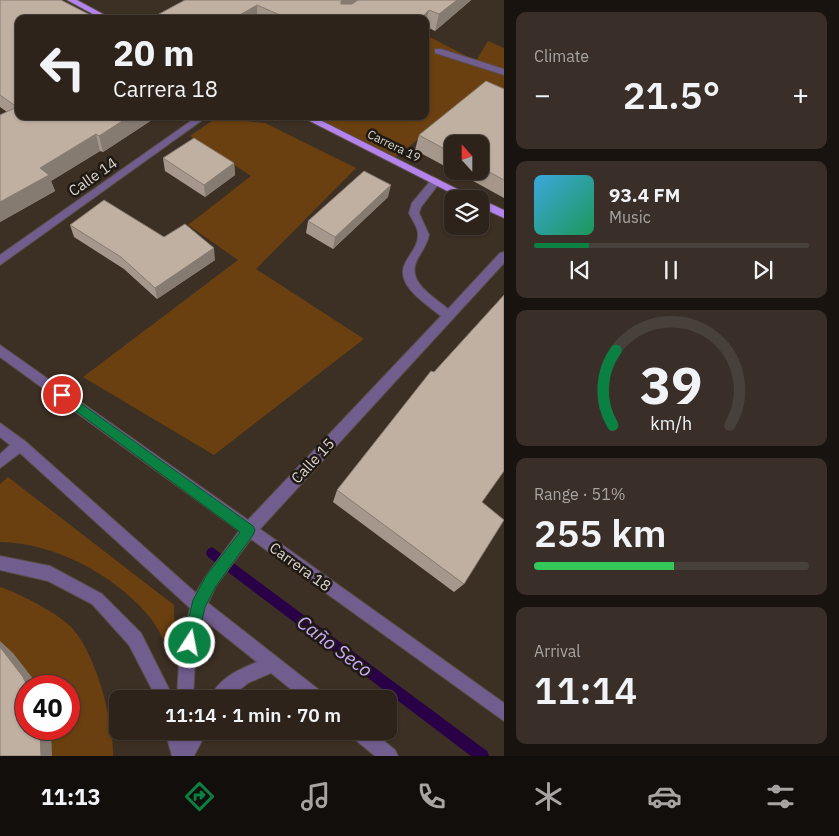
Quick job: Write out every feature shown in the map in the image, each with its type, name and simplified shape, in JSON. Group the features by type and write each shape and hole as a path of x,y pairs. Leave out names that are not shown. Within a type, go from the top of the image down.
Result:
{"main road":[{"path":"71,0 100,15"},
{"name":"Carrera 19","path":"312,120 454,190"},
{"path":"489,206 504,214"}],"street":[{"path":"438,51 504,72"},
{"name":"Calle 14","path":"0,261 198,120"},
{"path":"436,181 414,213 423,230 423,239 411,258 408,271 412,284 448,316"},
{"name":"Calle 15","path":"185,690 187,660 198,605 211,581 249,530 504,256"},
{"name":"Carrera 18","path":"0,350 504,713"},
{"path":"0,429 20,444 198,605 306,690"},
{"path":"0,462 20,444"},
{"path":"0,563 50,574 97,599 135,638 161,690"},
{"path":"225,690 244,675 273,664"},
{"path":"177,740 182,756"},
{"path":"182,756 183,740"},
{"path":"182,756 193,740"},
{"path":"369,740 389,756"}],"shaded area":[{"path":"429,37 476,61 488,41 504,48 504,99 481,88 395,158 316,120 429,120"},
{"path":"213,120 265,123 356,168 256,269 364,339 214,455 83,377 238,260 188,225 251,176 190,136"},
{"path":"8,477 174,605 176,665 160,633 148,615 118,586 100,574 61,555 41,548 0,542 0,484"},
{"path":"0,587 18,594 49,611 73,629 89,655 102,690 109,719 109,740 113,740 113,742 113,756 0,756"}],"building":[{"path":"0,0 61,0 90,15 15,15 15,106 0,95"},
{"path":"185,0 343,0 341,4 352,4 358,0 457,0 439,14 429,10 424,15 280,15 257,5 240,15 157,15"},
{"path":"486,81 504,89 504,180 489,172 489,135 444,135 444,149 419,135"},
{"path":"15,108 15,120 124,120 99,136 96,134 40,168 49,175 0,202 0,115"},
{"path":"194,138 234,163 204,185 163,158"},
{"path":"364,171 391,185 335,237 308,221"},
{"path":"104,200 164,237 185,224 214,248 155,288 121,257 70,225"},
{"path":"504,295 504,471 482,502 504,520 464,584 337,490 431,371 434,372"},
{"path":"0,647 21,675 15,675 15,740 40,740 41,756 0,756"}],"waterway":[{"name":"Caño Seco","path":"212,553 482,756"}],"route":[{"path":"62,395 249,530 211,581 198,605 190,643"}]}
